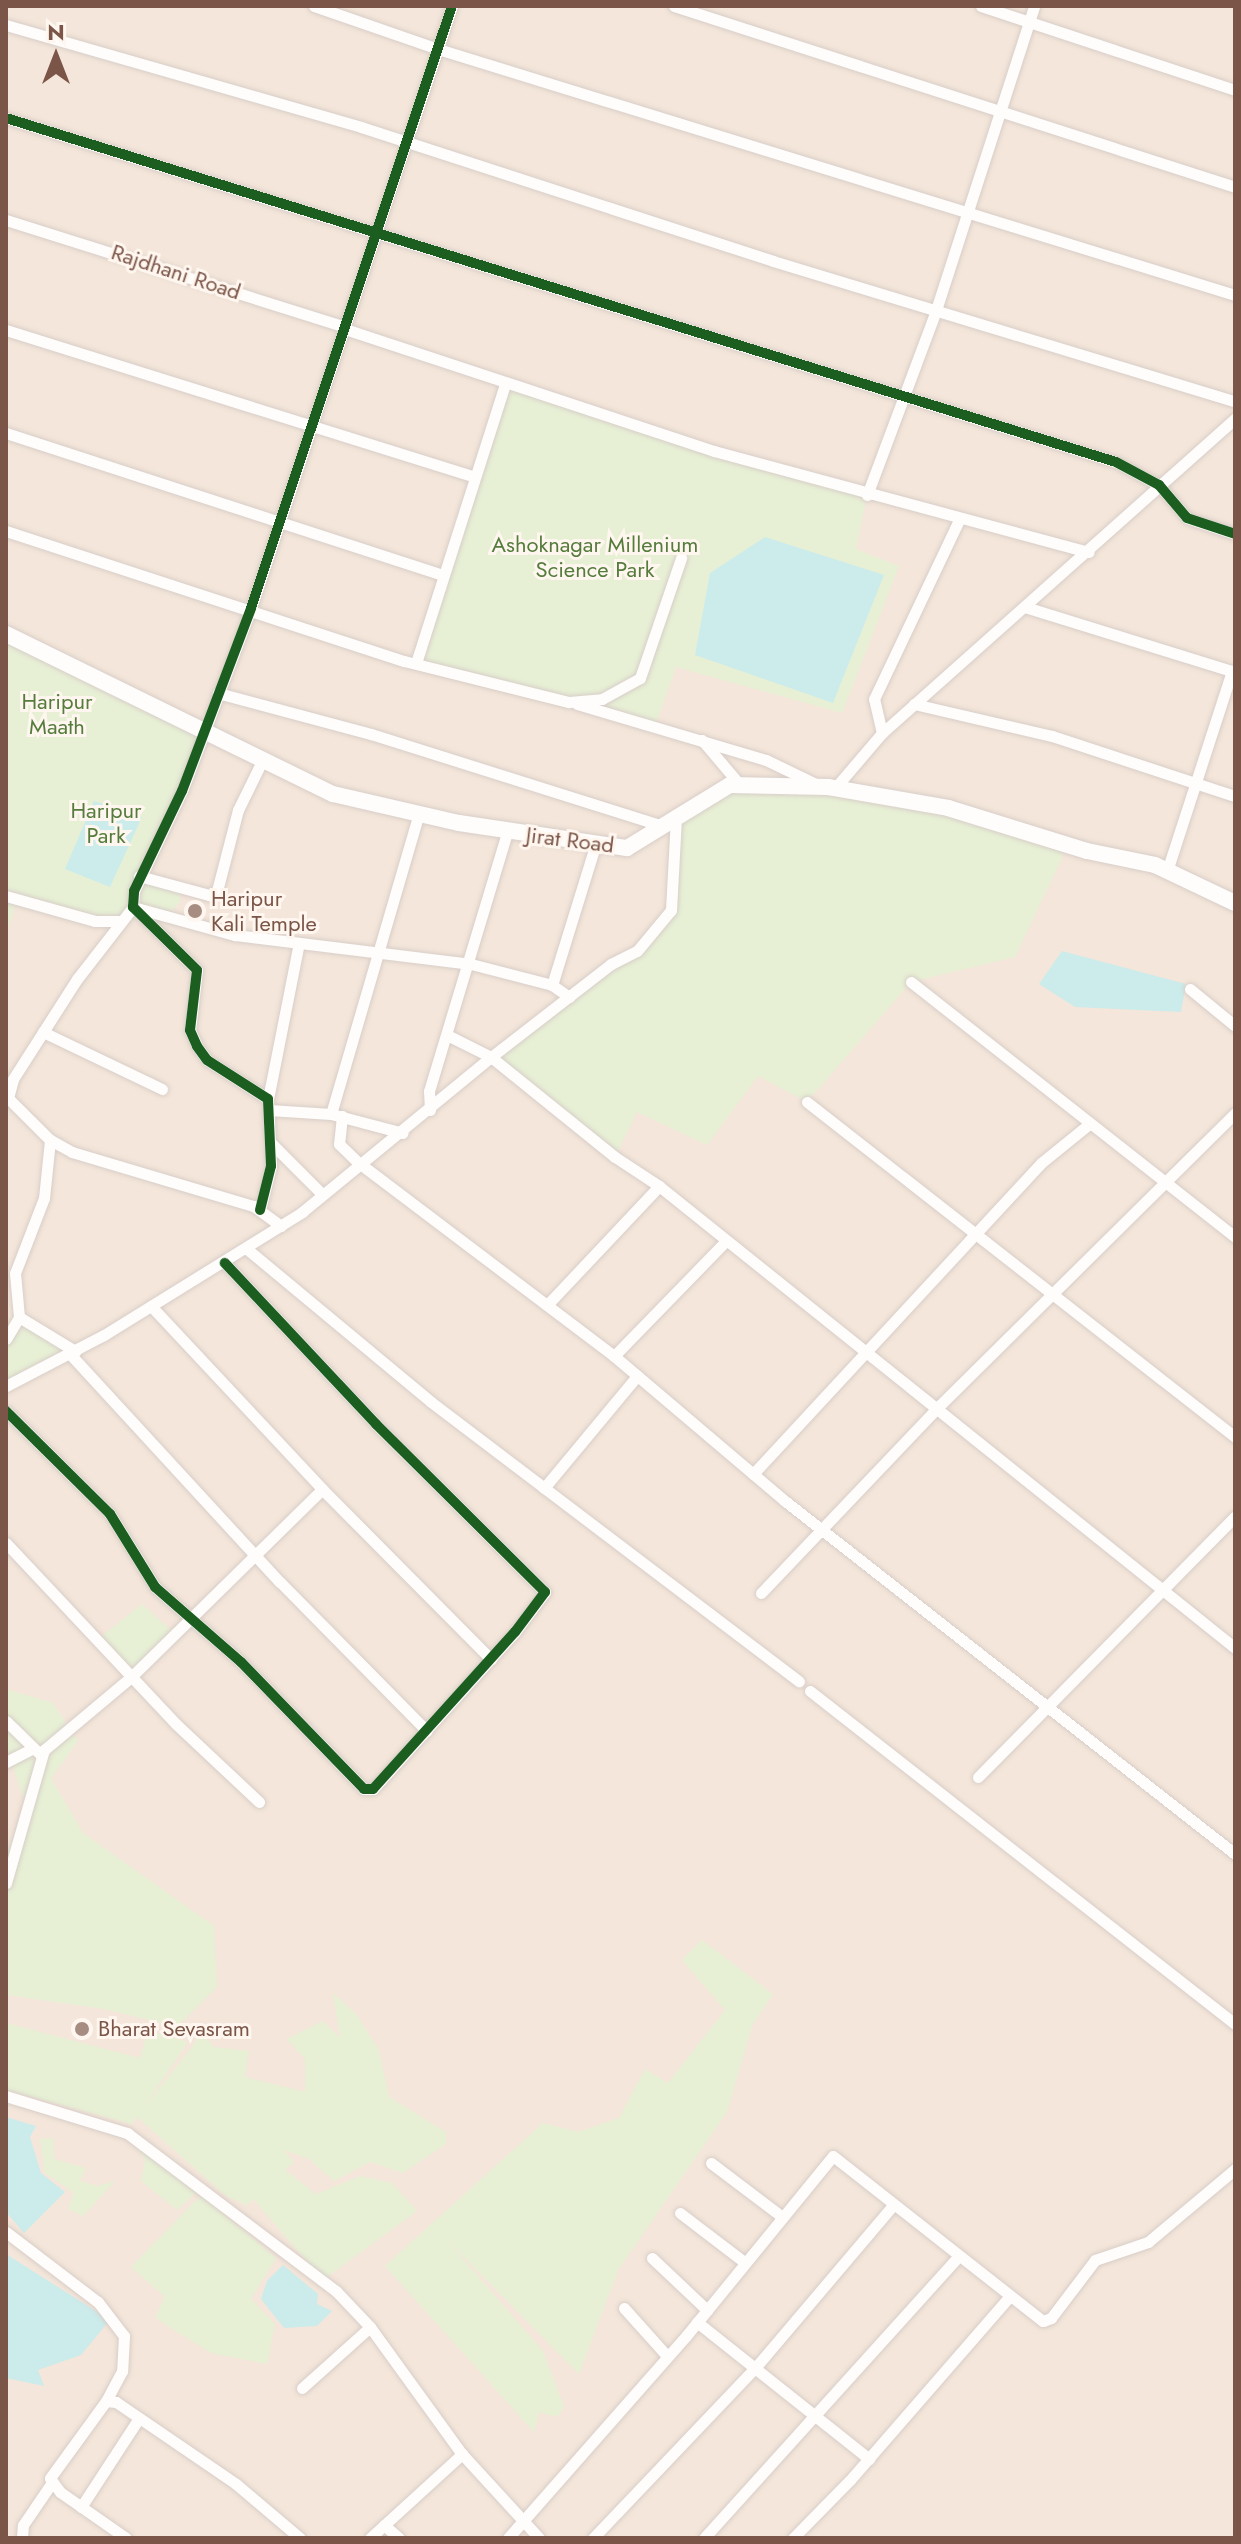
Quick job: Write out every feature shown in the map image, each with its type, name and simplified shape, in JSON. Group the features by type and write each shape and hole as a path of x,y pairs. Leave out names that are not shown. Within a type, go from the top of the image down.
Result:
{"main road":[{"name":"Jirat Road","path":"6,634 203,734 333,794 419,814 507,832 627,848 730,785 829,788 948,808 1167,871 1235,903"}],"street":[{"path":"314,6 438,49 1235,295"},
{"path":"281,1226 260,1210 72,1152 50,1140 7,1098 13,1079 43,1032 133,907 139,876 182,791 251,608 452,6"},
{"path":"674,6 1235,187"},
{"path":"981,6 1235,90"},
{"path":"867,495 900,399 936,310 1034,6"},
{"path":"6,25 408,142 936,310 1235,401"},
{"path":"6,118 900,399 1116,462 1159,485 1187,518 1235,534"},
{"name":"Rajdhani Road","path":"6,220 345,328 505,384 867,495 1089,552"},
{"path":"6,330 475,477"},
{"path":"416,663 505,384"},
{"path":"6,531 416,663 702,740 782,766 829,788 882,733 1089,552 1235,418"},
{"path":"6,433 444,575"},
{"path":"882,733 874,699 959,520"},
{"path":"569,702 602,699 640,678 681,558"},
{"path":"1025,607 1234,672 1194,783 1167,871"},
{"path":"6,1386 72,1353 225,1263 281,1226 359,1163 403,1133 491,1057 569,997 637,951 671,910 669,822 371,734 218,693"},
{"path":"914,704 1052,736 1235,796"},
{"path":"702,740 740,785"},
{"path":"139,876 209,895 217,891 238,810 262,761"},
{"path":"419,814 336,1115 339,1144 359,1163 614,1356 753,1474 1235,1854"},
{"path":"430,1110 429,1091 471,964 507,832"},
{"path":"552,985 596,843"},
{"path":"6,896 95,921 121,921"},
{"path":"133,907 235,935 471,964 552,985 569,997"},
{"path":"133,907 197,970 190,1030 207,1060 268,1104 336,1115 403,1133"},
{"path":"260,1210 271,1166 268,1104 299,943"},
{"path":"911,982 1235,1237"},
{"path":"1190,989 1235,1026"},
{"path":"43,1032 162,1089"},
{"path":"447,1035 491,1057 615,1157 659,1186 724,1243 1235,1648"},
{"path":"807,1102 1235,1437"},
{"path":"761,1593 820,1526 1167,1185 1235,1113"},
{"path":"753,1474 1041,1163 1089,1124"},
{"path":"6,1339 14,1320 15,1273 44,1198 50,1140"},
{"path":"270,1142 322,1194"},
{"path":"547,1305 659,1186"},
{"path":"614,1356 724,1243"},
{"path":"247,1249 431,1402 799,1681"},
{"path":"6,1411 110,1514 155,1587 192,1617 364,1789 380,1783 543,1600 541,1583 376,1424 225,1263"},
{"path":"151,1306 322,1489 491,1659"},
{"path":"14,1320 72,1353 255,1555 427,1731"},
{"path":"544,1488 637,1376"},
{"path":"6,1883 42,1756 131,1677 322,1489"},
{"path":"978,1777 1235,1516"},
{"path":"6,1543 131,1677 259,1802"},
{"path":"810,1691 1235,2024"},
{"path":"6,1721 42,1756"},
{"path":"6,1762 32,1749"},
{"path":"6,2096 127,2133 257,2226 336,2291 370,2327 462,2454 524,2517 539,2538"},
{"path":"508,2538 697,2322 833,2156 1033,2317 1051,2318 1095,2260 1148,2242 1235,2169"},
{"path":"711,2163 781,2216"},
{"path":"593,2538 755,2368 893,2205"},
{"path":"680,2213 744,2262"},
{"path":"6,2232 98,2302 124,2336 122,2371 106,2401 53,2472 51,2484 23,2525 22,2538"},
{"path":"704,2538 812,2414 958,2257"},
{"path":"652,2258 707,2310"},
{"path":"793,2538 869,2459 1009,2297"},
{"path":"624,2308 667,2356"},
{"path":"697,2322 869,2459"},
{"path":"302,2388 370,2327"},
{"path":"106,2401 139,2418 236,2484 300,2538"},
{"path":"81,2507 139,2418"},
{"path":"370,2538 462,2454"},
{"path":"51,2484 126,2538"},
{"path":"384,2525 399,2538"}],"shaded area":[{"path":"6,6 1235,6 1235,2538 6,2538"}],"green space":[{"name":"Ashoknagar Millenium Science Park","path":"505,384 867,495 856,549 899,566 842,713 676,667 655,726 416,663"},
{"path":"6,634 203,734 139,876 180,888 180,902 166,916 134,907 121,921 17,899 6,936"},
{"path":"730,785 867,794 1068,845 1015,957 911,982 807,1102 758,1076 707,1145 637,1112 615,1157 491,1057 637,951 671,910 676,818"},
{"path":"26,1320 71,1351 6,1386 6,1349"},
{"path":"142,1604 175,1634 131,1677 98,1639"},
{"path":"6,1689 53,1703 78,1741 51,1778 83,1833 214,1926 217,1987 177,2027 104,2009 6,1995 6,1857 25,1803 6,1745"},
{"path":"702,1940 773,1994 752,2026 727,2112 618,2270 579,2374 444,2237 543,2351 564,2407 557,2417 539,2412 534,2432 385,2266 543,2123 578,2132 619,2118 645,2069 668,2083 725,2010 682,1960"},
{"path":"333,1993 356,2014 379,2050 389,2097 446,2132 446,2144 403,2173 370,2162 334,2181 309,2159 284,2150 294,2162 285,2170 316,2194 360,2176 392,2183 417,2211 323,2280 254,2200 259,2195 247,2205 226,2196 137,2117 132,2124 6,2090 6,2023 140,2058 148,2031 188,2042 142,2110 195,2043 199,2030 214,2047 249,2051 245,2077 305,2092 305,2059 287,2039 323,2021 340,2038"},
{"path":"53,2138 54,2159 86,2168 80,2181 98,2186 115,2181 83,2216 68,2209 74,2193 45,2173 40,2139"},
{"path":"138,2147 198,2191 177,2210 141,2181 145,2161"},
{"path":"201,2195 276,2258 251,2299 275,2324 267,2364 211,2353 155,2317 165,2297 131,2267"}],"water":[{"path":"765,537 884,575 833,703 695,655 710,573"},
{"path":"94,801 142,817 110,887 65,869"},
{"path":"1062,951 1186,984 1181,1012 1075,1007 1039,984"},
{"path":"6,2117 36,2126 30,2137 41,2173 65,2192 24,2233 6,2212"},
{"path":"6,2254 110,2320 81,2355 38,2370 44,2386 6,2378"},
{"path":"283,2265 318,2294 317,2304 332,2311 317,2326 284,2328 261,2299 267,2281"}],"cycle path":[{"path":"260,1210 271,1166 268,1099 207,1060 197,1046 190,1030 197,970 133,907 134,891 182,791 251,608 452,6"},
{"path":"6,118 1116,462 1159,485 1187,518 1235,534"},
{"path":"6,1411 110,1514 155,1587 241,1662 364,1789 373,1789 515,1632 545,1592 376,1424 225,1263"}],"place":[{"name":"Haripur Kali Temple","path":"195,911"},
{"name":"Bharat Sevasram","path":"82,2029"}],"park label":[{"name":"Haripur Maath","path":"57,714"},
{"name":"Haripur Park","path":"106,822"}]}
